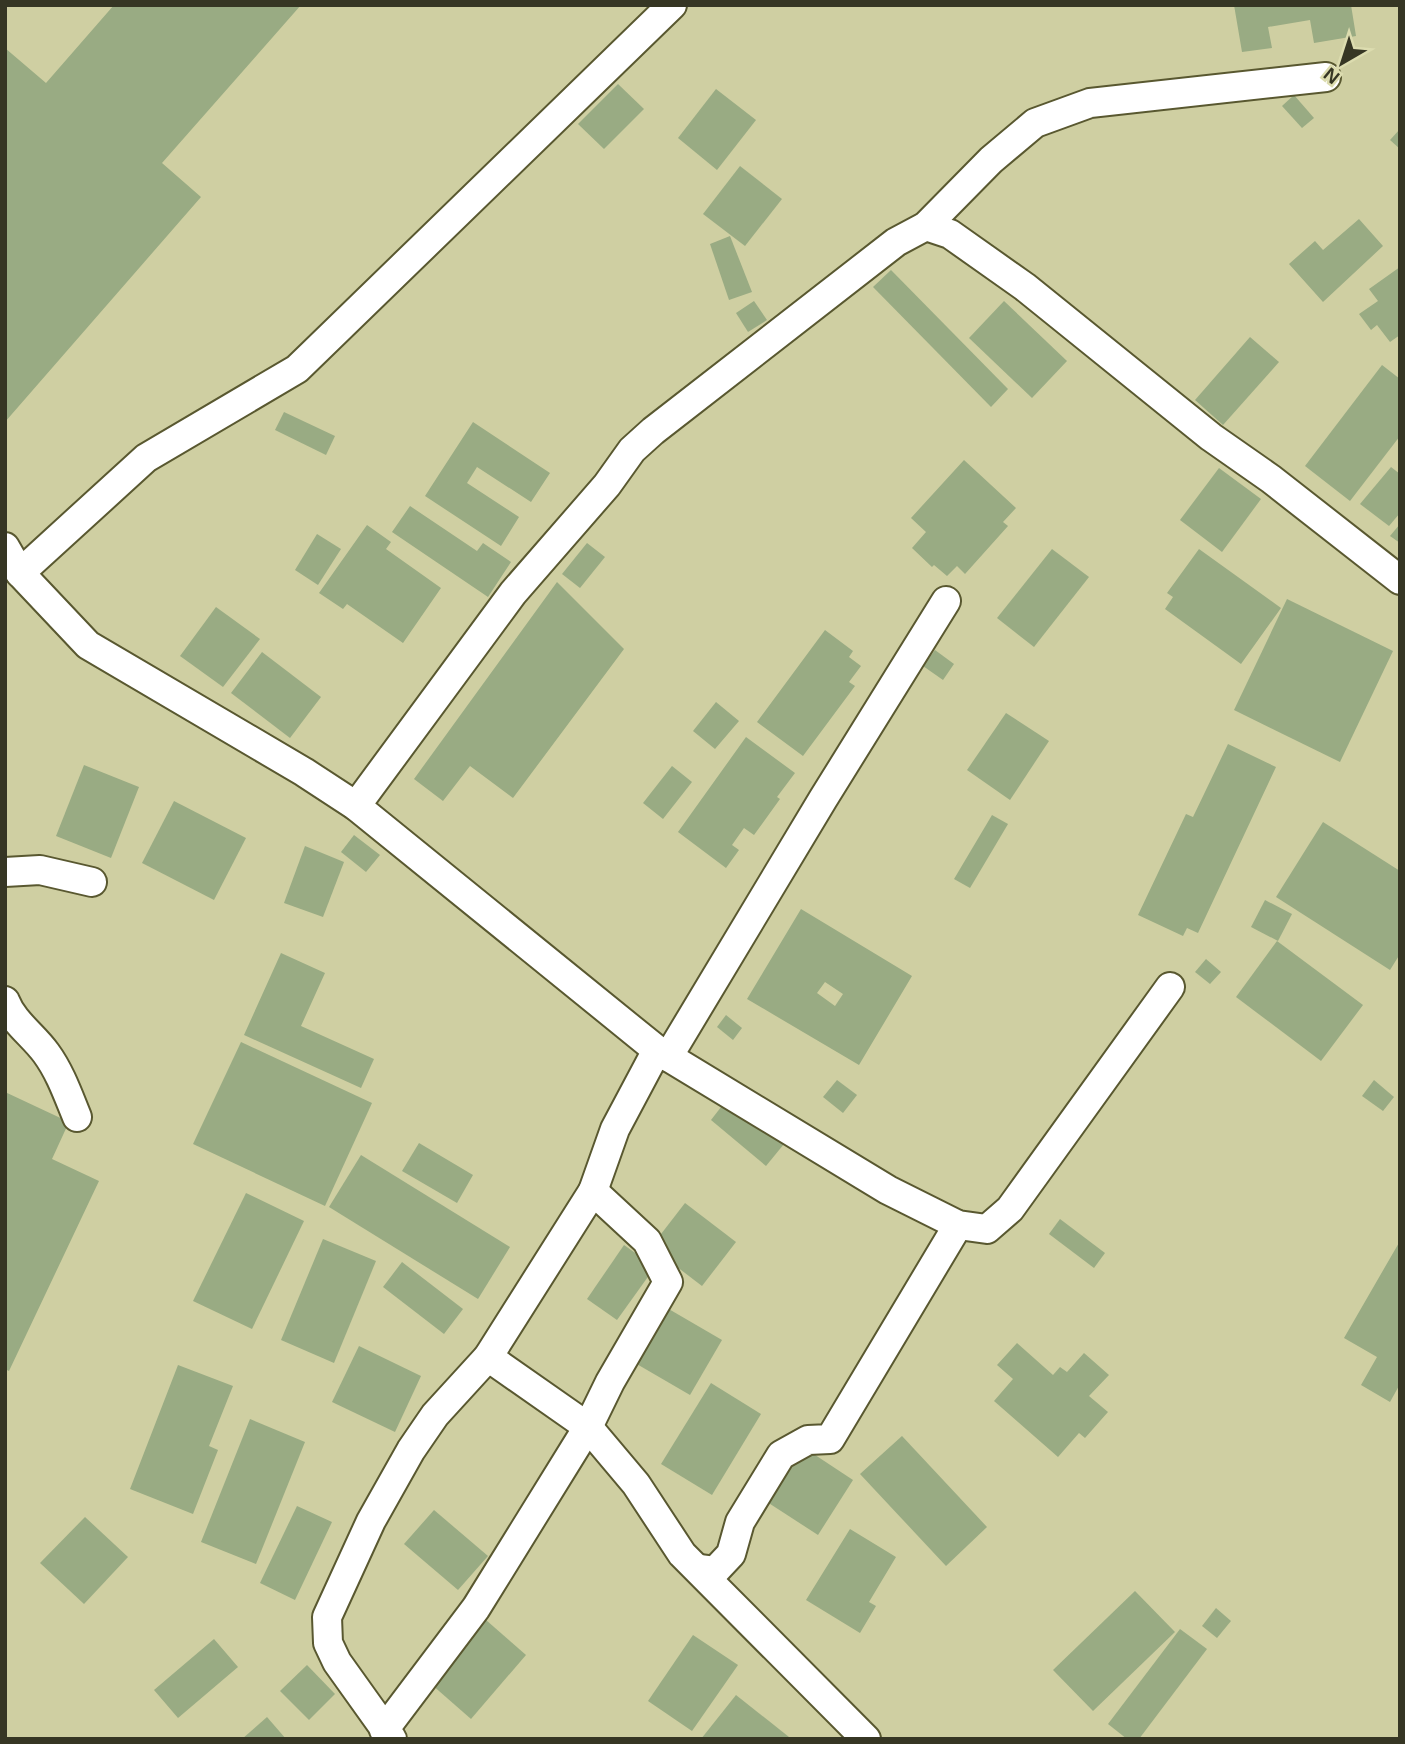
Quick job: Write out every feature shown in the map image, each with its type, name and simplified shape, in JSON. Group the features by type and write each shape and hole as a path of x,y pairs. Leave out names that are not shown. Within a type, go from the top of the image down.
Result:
{"street":[{"path":"20,573 146,458 297,369 672,5"},
{"path":"356,806 513,593 607,485 632,450 897,242 926,226 991,160 1035,123 1090,103 1326,77"},
{"path":"926,226 950,234 1026,287 1211,437 1271,479 1400,580"},
{"path":"5,547 20,573 88,645 304,772 356,806 663,1054 888,1190 958,1225 987,1229 1010,1209 1170,987"},
{"path":"593,1191 647,1241 668,1282 610,1382 588,1426 477,1608 388,1734 337,1662 328,1643 327,1617 371,1521 411,1450 435,1415 488,1357 593,1191 615,1129 946,601"},
{"path":"5,872 40,870 92,882"},
{"path":"5,1001 9,1011 46,1052 61,1077 76,1117"},
{"path":"699,1569 715,1571 731,1554 740,1522 781,1455 808,1440 830,1439 958,1225"},
{"path":"488,1357 588,1426 636,1484 682,1553 866,1739"}],"building":[{"path":"114,5 301,5 162,163 201,197 5,422 5,48 46,83"},
{"path":"1234,5 1351,5 1356,36 1314,43 1310,20 1268,27 1272,48 1242,52"},
{"path":"618,84 644,109 604,149 578,124"},
{"path":"716,89 756,120 717,170 678,138"},
{"path":"1294,95 1314,118 1302,128 1282,106"},
{"path":"1400,129 1400,149 1390,140"},
{"path":"740,166 782,199 745,246 703,214"},
{"path":"1359,219 1383,246 1323,302 1289,264 1315,241 1323,250"},
{"path":"730,236 752,292 729,300 710,244"},
{"path":"1400,267 1400,335 1390,342 1377,325 1371,330 1359,314 1378,301 1369,289"},
{"path":"891,270 1008,389 991,407 873,287"},
{"path":"754,301 767,320 748,332 736,313"},
{"path":"1004,301 1067,361 1032,398 969,338"},
{"path":"1250,337 1279,362 1223,425 1195,400"},
{"path":"1382,365 1400,379 1400,436 1350,501 1305,466"},
{"path":"284,412 335,436 326,455 275,430"},
{"path":"473,422 550,473 531,502 477,467 467,483 519,517 501,546 425,496"},
{"path":"964,460 1016,508 1003,522 1008,526 965,574 957,566 947,576 934,565 932,567 912,548 926,532 911,518"},
{"path":"1391,467 1400,474 1400,513 1389,526 1360,504"},
{"path":"1219,468 1261,499 1222,552 1180,520"},
{"path":"410,506 477,551 483,543 511,562 488,597 392,532"},
{"path":"1400,524 1400,543 1390,536"},
{"path":"367,525 391,542 386,549 441,588 403,643 347,604 343,609 319,593"},
{"path":"317,534 341,549 318,585 295,570"},
{"path":"587,543 605,557 580,588 562,574"},
{"path":"1052,549 1089,577 1034,647 997,618"},
{"path":"1199,549 1281,608 1241,664 1165,609 1173,597 1167,593"},
{"path":"557,582 624,649 513,798 470,766 443,801 414,779"},
{"path":"1287,599 1393,651 1340,762 1234,710"},
{"path":"216,607 260,639 223,687 180,656"},
{"path":"825,630 853,651 849,657 861,666 849,682 855,686 803,756 757,722"},
{"path":"935,650 954,664 943,680 923,666"},
{"path":"262,652 321,697 290,738 231,693"},
{"path":"716,702 739,721 715,749 693,731"},
{"path":"1006,713 1049,741 1010,800 967,770"},
{"path":"746,737 795,773 754,835 744,828 732,845 739,850 726,868 678,832"},
{"path":"1228,744 1276,767 1198,933 1187,928 1183,936 1138,915 1186,814 1193,817"},
{"path":"84,765 139,787 111,858 56,836"},
{"path":"672,766 692,782 663,819 643,803"},
{"path":"174,801 246,838 214,900 142,863"},
{"path":"992,815 1008,824 970,888 954,879"},
{"path":"1323,822 1400,871 1400,954 1390,970 1276,897"},
{"path":"354,835 380,855 366,872 341,852"},
{"path":"305,846 344,862 323,917 284,903"},
{"path":"1265,900 1292,914 1278,941 1251,927"},
{"path":"801,909 912,976 859,1065 747,999","holes":["825,982 843,994 835,1006 817,993"]},
{"path":"1277,941 1363,1005 1321,1061 1236,997"},
{"path":"281,953 325,973 301,1026 374,1059 361,1088 244,1035"},
{"path":"1206,959 1221,972 1210,984 1195,972"},
{"path":"726,1015 742,1028 733,1040 717,1027"},
{"path":"241,1042 372,1103 325,1206 193,1144"},
{"path":"837,1080 857,1095 843,1113 823,1097"},
{"path":"1374,1080 1394,1097 1383,1111 1362,1096"},
{"path":"5,1092 69,1122 52,1159 99,1181 9,1371 5,1369"},
{"path":"728,1098 784,1144 766,1166 711,1120"},
{"path":"419,1143 473,1175 457,1203 402,1171"},
{"path":"361,1155 510,1247 478,1299 329,1207"},
{"path":"246,1193 304,1221 252,1329 193,1301"},
{"path":"685,1203 736,1242 702,1286 651,1247"},
{"path":"1060,1219 1105,1253 1094,1268 1049,1234"},
{"path":"323,1239 376,1261 334,1363 281,1340"},
{"path":"1400,1241 1400,1384 1390,1402 1361,1385 1377,1357 1344,1338"},
{"path":"624,1245 655,1267 617,1320 587,1299"},
{"path":"402,1262 463,1309 444,1334 383,1287"},
{"path":"667,1308 722,1340 690,1395 635,1363"},
{"path":"1017,1343 1053,1375 1060,1367 1067,1372 1084,1353 1109,1375 1089,1396 1108,1412 1085,1438 1079,1433 1058,1457 994,1401 1013,1379 997,1365"},
{"path":"359,1346 421,1376 395,1432 332,1402"},
{"path":"178,1365 233,1386 209,1446 218,1450 193,1514 130,1489"},
{"path":"711,1383 761,1414 712,1495 661,1464"},
{"path":"250,1419 305,1442 256,1564 201,1542"},
{"path":"902,1436 987,1527 946,1566 860,1474"},
{"path":"800,1445 853,1480 818,1535 764,1500"},
{"path":"297,1506 332,1522 295,1600 260,1583"},
{"path":"434,1510 488,1556 458,1590 404,1544"},
{"path":"85,1517 128,1557 84,1604 40,1563"},
{"path":"850,1529 896,1557 869,1602 876,1606 860,1633 806,1600"},
{"path":"1135,1591 1175,1632 1093,1711 1053,1670"},
{"path":"1216,1608 1231,1621 1217,1638 1202,1626"},
{"path":"486,1620 526,1655 471,1719 431,1684"},
{"path":"1180,1629 1207,1649 1139,1739 1127,1739 1108,1724"},
{"path":"693,1635 738,1665 692,1731 648,1701"},
{"path":"214,1639 238,1667 178,1718 154,1690"},
{"path":"307,1665 335,1694 309,1720 280,1691"},
{"path":"736,1695 789,1737 701,1739"},
{"path":"267,1717 286,1739 242,1739"}]}
